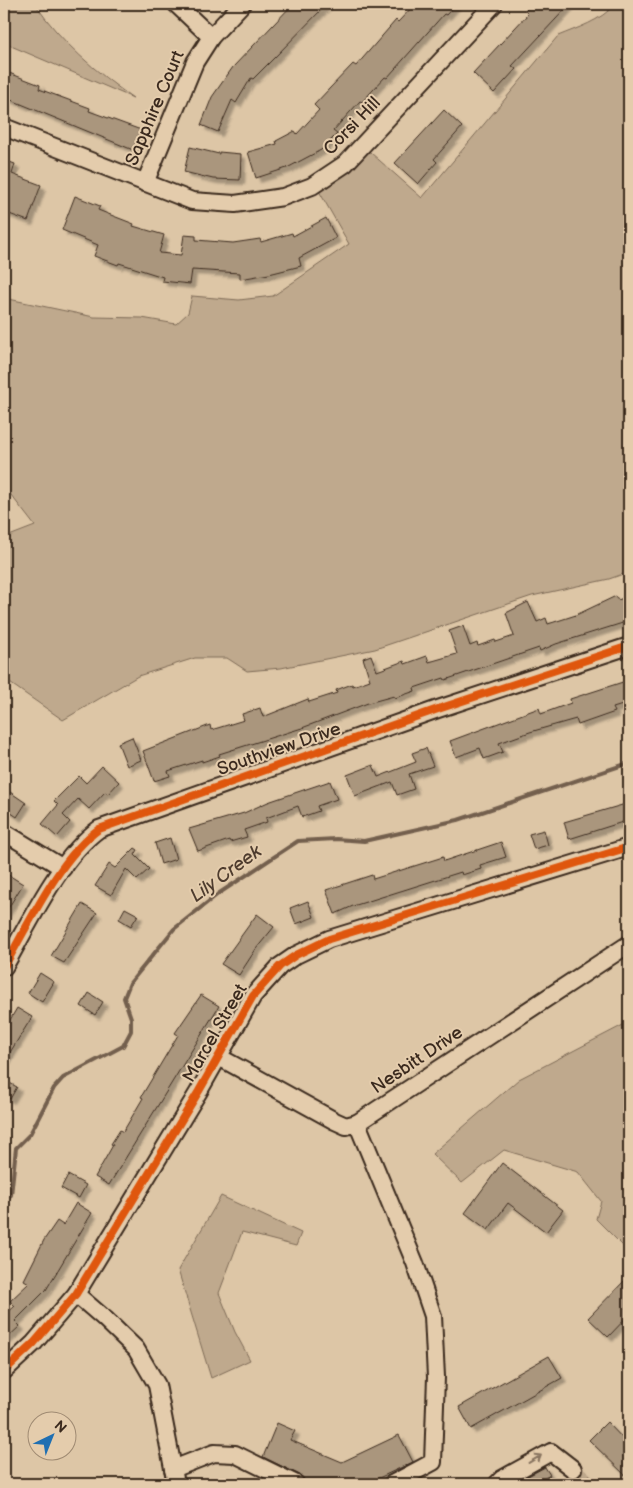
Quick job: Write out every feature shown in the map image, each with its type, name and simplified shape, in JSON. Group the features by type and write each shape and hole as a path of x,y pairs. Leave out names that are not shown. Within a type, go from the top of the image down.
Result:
{"street":[{"path":"176,4 211,37"},
{"name":"Sapphire Court","path":"145,183 186,80 201,50 242,4"},
{"name":"Corsi Hill","path":"4,127 179,197 219,204 269,201 312,186 346,164 494,4"},
{"name":"Southview Drive","path":"4,966 63,868 90,836 109,824 438,709 629,646"},
{"path":"4,832 63,868"},
{"name":"Marcel Street","path":"4,1372 34,1343 76,1294 261,984 280,966 311,947 329,939 629,848"},
{"name":"Nesbitt Drive","path":"357,1123 629,944"},
{"path":"219,1057 334,1121 346,1126 357,1123 415,1263 433,1316 436,1378 433,1462 392,1484"},
{"path":"76,1294 136,1349 156,1385 174,1477 214,1453 235,1454 296,1484"},
{"path":"497,1484 502,1479 551,1452 573,1469"}],"shaded area":[{"path":"4,4 35,4 56,31 80,56 133,98 4,43"},
{"path":"615,4 629,4 629,572 609,579 532,596 375,649 281,668 247,671 227,658 195,658 138,676 63,720 4,679 4,538 35,526 4,486 4,298 94,317 142,318 176,324 188,313 192,296 239,300 273,296 349,244 315,184 362,145 422,198 558,36 596,19"},
{"path":"625,1024 629,1027 629,1252 596,1219 601,1201 578,1172 504,1150 462,1183 432,1154 519,1079"},
{"path":"221,1196 301,1233 296,1246 242,1232 219,1293 235,1332 250,1360 211,1378 178,1270"}],"building":[{"path":"293,4 327,4 253,79 251,78 236,103 232,100 218,132 201,125 212,97 233,67"},
{"path":"415,4 456,4 446,15 444,14 387,78 385,77 362,102 360,101 333,131 337,134 321,150 287,168 256,178 248,152 277,144 276,141 295,131 297,134 319,110 314,105 353,64 356,66 396,20 398,22"},
{"path":"531,4 570,4 512,66 516,69 494,93 473,73 528,14 525,11"},
{"path":"4,71 40,85 39,89 90,108 89,111 141,130 133,150 4,97"},
{"path":"444,110 462,127 434,159 437,162 418,184 395,163"},
{"path":"190,147 219,154 219,152 241,154 240,180 213,179 184,172"},
{"path":"4,160 15,164 12,174 41,185 28,221 4,212"},
{"path":"75,196 100,206 98,210 134,224 133,226 164,235 159,253 181,255 184,235 196,236 196,240 233,243 260,239 261,242 292,233 293,236 326,218 336,238 299,258 301,266 269,274 240,279 240,273 192,270 190,284 162,281 163,277 119,263 118,265 94,256 98,245 62,230"},
{"path":"616,596 618,600 629,596 629,621 556,644 540,651 539,648 445,680 444,678 414,688 415,691 395,698 394,696 368,703 302,728 219,754 220,756 168,771 170,776 154,781 143,751 210,725 211,730 244,720 242,714 260,708 263,717 308,699 309,702 337,693 336,690 352,684 353,686 370,680 363,658 371,655 377,671 404,661 405,664 427,656 429,662 457,654 449,631 463,626 470,646 477,643 478,646 495,640 496,642 514,636 506,613 528,602 537,622 546,618 548,624 576,615"},
{"path":"629,680 629,703 613,708 615,712 578,725 576,719 499,743 503,752 484,759 480,748 456,757 450,741 539,708 541,714 571,703 570,699"},
{"path":"132,737 141,760 127,766 118,743"},
{"path":"426,748 433,766 409,774 414,789 397,795 392,782 355,796 347,775 373,765 378,777 416,762 412,753"},
{"path":"102,766 119,782 108,794 105,792 89,809 78,799 63,815 70,822 57,837 42,824 58,805 54,801 79,776 86,783"},
{"path":"330,781 337,799 317,806 319,811 302,817 298,806 266,818 267,822 244,830 247,837 230,842 229,840 198,851 189,829 244,813 268,802"},
{"path":"4,788 26,803 17,817 4,808"},
{"path":"629,803 629,820 569,839 564,822"},
{"path":"544,830 548,845 534,849 529,834"},
{"path":"170,838 176,859 161,864 155,843"},
{"path":"501,842 506,857 480,865 481,869 462,875 461,872 353,906 335,914 326,890 372,875 373,879 443,857 444,861"},
{"path":"135,848 138,850 135,855 149,869 137,880 126,869 111,895 95,886 109,864 115,868"},
{"path":"7,874 23,884 4,915 4,879"},
{"path":"308,901 314,917 296,924 290,908"},
{"path":"82,904 97,913 64,963 51,956"},
{"path":"125,908 138,915 131,926 119,919"},
{"path":"257,914 274,927 256,949 239,975 221,964"},
{"path":"40,973 54,982 42,1002 28,993"},
{"path":"89,993 103,1002 95,1015 81,1006"},
{"path":"201,995 219,1006 109,1185 95,1177 113,1145 111,1144 120,1130 123,1132 143,1098 141,1097 178,1035 175,1033"},
{"path":"17,1008 32,1017 4,1062 4,1030"},
{"path":"4,1080 17,1087 10,1099 4,1096"},
{"path":"502,1163 563,1210 546,1232 508,1203 488,1230 465,1213"},
{"path":"68,1175 86,1185 79,1198 61,1188"},
{"path":"76,1203 92,1213 46,1290 15,1321 20,1326 4,1341 4,1316 15,1306 10,1301 29,1283 24,1280 44,1240 57,1221 63,1225"},
{"path":"629,1276 629,1315 608,1337 588,1318"},
{"path":"549,1356 562,1378 471,1429 459,1407"},
{"path":"607,1422 629,1445 629,1479 589,1440"},
{"path":"277,1423 295,1431 290,1440 342,1462 399,1435 413,1462 366,1484 313,1484 305,1481 300,1475 263,1457"},
{"path":"545,1467 550,1475 535,1484 519,1484 517,1482"},
{"path":"583,1469 599,1484 579,1484 574,1479 581,1475"}],"waterway":[{"name":"Lily Creek","path":"4,1199 11,1195 16,1148 30,1134 54,1088 63,1078 123,1046 131,1031 131,1018 124,998 130,983 174,929 218,894 298,841 336,839 364,841 458,820 629,763"}],"tunnel":[{"path":"573,1469 589,1484"}],"cycle path":[{"path":"4,967 34,912 58,874 84,841 99,829 438,709 629,646"},
{"path":"4,1371 34,1343 76,1294 199,1091 253,996 280,966 296,955 329,939 629,847"}]}
